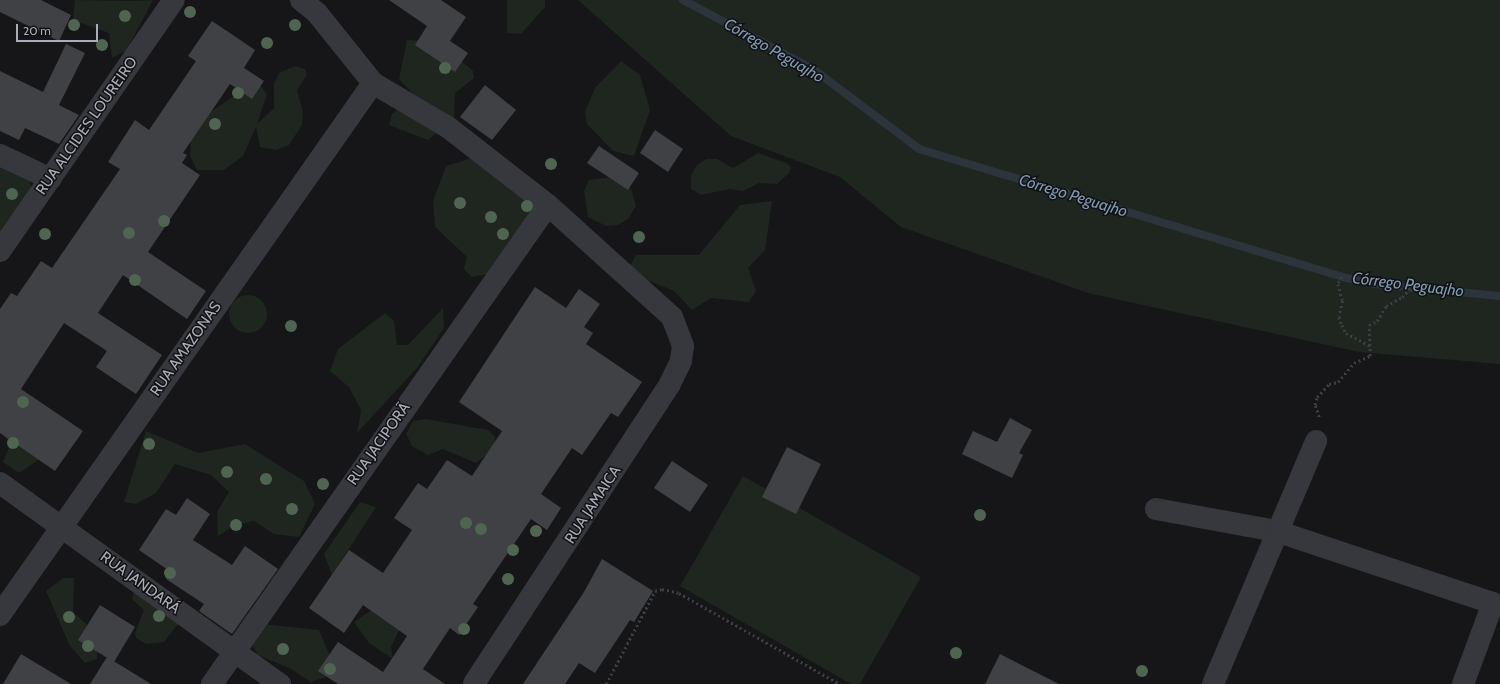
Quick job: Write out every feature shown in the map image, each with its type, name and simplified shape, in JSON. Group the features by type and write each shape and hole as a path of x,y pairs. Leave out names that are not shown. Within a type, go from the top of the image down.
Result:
{"street":[{"name":"RUA ALCIDES LOUREIRO","path":"0,251 174,0"},
{"path":"301,0 317,13 373,83 449,128 548,205"},
{"name":"RUA AMAZONAS","path":"0,616 61,526 373,83"},
{"path":"0,155 51,179"},
{"name":"RUA JAMAICA","path":"474,684 670,384 681,361 683,346 672,317 548,205"},
{"name":"RUA JACIPORÃ","path":"212,684 548,205"},
{"path":"1213,684 1276,531 1316,440"},
{"name":"RUA JANDARÁ","path":"0,483 280,684"},
{"path":"1156,509 1276,531 1492,603 1463,684"}],"path":[{"path":"1342,277 1338,284 1343,301 1339,317 1342,325 1346,333 1370,346"},
{"path":"1316,440 1321,426 1315,405 1317,397 1329,384 1338,382 1354,363 1370,356 1369,325 1377,321 1386,306 1402,298 1413,285"},
{"path":"606,684 655,592 662,589 679,593 840,684"}],"shaded area":[{"path":"75,0 153,0 126,51 112,58 109,33 73,20"},
{"path":"507,0 545,0 545,7 521,34 507,33"},
{"path":"578,0 1500,0 1500,364 1359,352 1088,293 901,227 840,177 731,136"},
{"path":"407,40 439,42 473,71 474,78 455,93 454,118 428,140 389,125 392,114 416,97 399,79"},
{"path":"621,61 640,75 650,110 634,156 613,151 587,124 585,112 595,88"},
{"path":"295,66 305,69 307,75 297,90 303,113 302,125 289,145 276,150 260,147 256,127 243,156 224,170 197,170 190,156 191,134 202,118 238,93 259,84 267,94 257,124 274,108 274,84 279,73"},
{"path":"758,153 786,163 791,167 789,173 777,184 759,183 743,191 730,189 701,195 691,189 691,176 696,166 706,159 717,159 733,168"},
{"path":"479,156 537,206 497,272 472,277 464,269 467,257 435,227 433,201 446,166"},
{"path":"0,163 30,178 34,209 0,242"},
{"path":"612,177 631,189 636,206 628,219 618,225 606,226 588,217 584,191 589,180"},
{"path":"772,201 765,250 748,268 756,291 749,302 711,298 692,310 674,291 637,276 630,266 636,255 699,255 740,205"},
{"path":"248,295 258,298 264,304 267,314 264,324 258,330 248,333 238,330 232,324 229,314 232,304 238,298"},
{"path":"443,308 444,328 417,368 357,433 361,410 349,387 330,371 338,349 385,313 394,321 397,345 408,345"},
{"path":"0,419 60,445 19,473 3,462 10,445 0,429"},
{"path":"425,419 488,430 495,437 494,449 476,463 443,449 428,455 412,446 406,434 413,421"},
{"path":"146,431 198,453 245,444 304,481 315,504 299,537 274,534 254,521 236,525 218,536 217,512 229,492 211,475 175,464 156,493 136,504 124,502"},
{"path":"743,476 921,577 860,684 851,684 680,586"},
{"path":"360,502 376,507 332,575 324,554"},
{"path":"63,578 74,578 73,612 98,635 97,659 85,663 70,646 46,591"},
{"path":"135,588 179,623 164,642 146,644 136,638 135,633 144,610 132,599"},
{"path":"390,597 407,614 391,647 393,659 369,643 354,622"},
{"path":"262,624 319,630 337,673 311,682 291,669 258,655 252,645"}],"building":[{"path":"0,0 41,0 71,15 59,41 0,12"},
{"path":"389,0 441,0 466,17 450,41 468,53 455,72 415,45 427,26"},
{"path":"212,21 255,50 244,68 264,81 252,99 230,84 183,153 187,155 182,163 200,175 148,252 206,291 187,319 123,275 98,313 162,355 136,394 96,367 107,351 64,323 21,389 83,431 55,471 0,433 0,309 11,293 17,296 41,261 52,268 120,169 108,162 135,120 149,130 196,61 188,56"},
{"path":"66,44 85,53 59,105 79,115 59,144 25,128 19,140 0,131 0,71 43,92"},
{"path":"485,85 516,110 492,140 460,117"},
{"path":"655,130 683,149 668,172 640,153"},
{"path":"599,146 639,173 628,190 587,163"},
{"path":"535,287 566,308 579,289 600,304 584,327 593,333 586,344 642,382 618,417 611,413 582,455 572,448 541,494 561,508 547,530 531,519 473,604 478,607 459,635 450,628 423,669 445,684 338,684 318,671 338,642 383,672 407,636 363,605 344,633 309,608 349,550 383,573 412,530 394,518 418,483 427,489 447,460 472,476 502,431 459,402"},
{"path":"1010,418 1032,430 1019,453 1023,455 1012,478 962,454 973,431 997,442"},
{"path":"787,447 821,464 796,514 762,497"},
{"path":"672,461 708,485 690,512 654,488"},
{"path":"187,498 210,514 193,540 232,565 245,546 278,569 232,634 199,611 204,604 166,579 171,572 139,550 166,509 176,515"},
{"path":"602,559 653,591 634,622 630,620 595,673 579,663 565,684 523,684 584,592"},
{"path":"100,605 135,627 114,662 78,640"},
{"path":"21,654 71,684 3,684"},
{"path":"1000,654 1059,684 985,684"},
{"path":"107,657 151,684 90,684"}],"waterway":[{"name":"Córrego Peguajho","path":"683,0 813,69 919,149 1342,277 1374,284 1500,296"}]}
